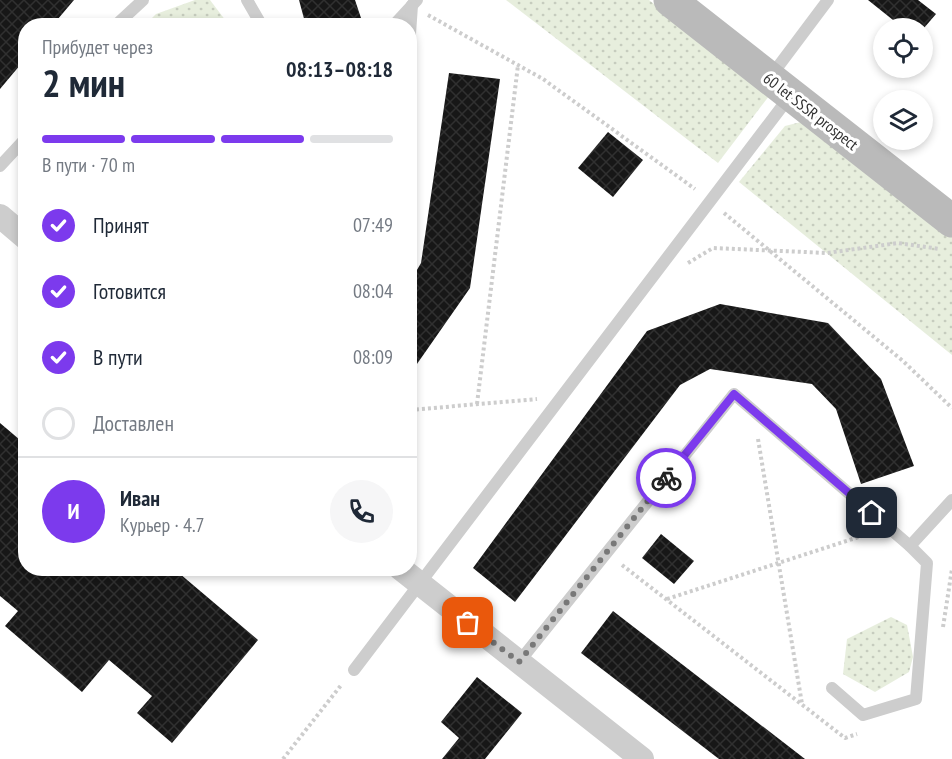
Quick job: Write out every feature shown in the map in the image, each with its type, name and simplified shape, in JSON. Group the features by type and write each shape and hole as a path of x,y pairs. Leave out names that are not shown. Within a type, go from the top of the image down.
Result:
{"street":[{"name":"60 let SSSR prospect","path":"670,0 780,87 947,235"},
{"path":"0,216 18,231"},
{"path":"409,576 642,759"}],"lane":[{"path":"124,18 143,0"},
{"path":"248,0 258,18"},
{"path":"417,566 559,397 780,87 828,0"},
{"path":"401,18 415,3"},
{"path":"413,18 415,3"},
{"path":"0,166 18,147"},
{"path":"519,662 734,394 889,527 927,563 916,699 863,715 832,688"},
{"path":"910,546 952,500"},
{"path":"354,670 409,576"}],"path":[{"path":"477,404 518,65"},
{"path":"684,265 713,249 827,253 947,235"},
{"path":"417,409 559,397"},
{"path":"753,410 802,705"},
{"path":"666,599 889,527"},
{"path":"606,553 845,738 866,731"},
{"path":"941,639 952,569"},
{"path":"283,759 354,670"}],"green space":[{"path":"195,0 210,0 224,18 152,18 156,14"},
{"path":"506,0 649,0 769,96 718,163"},
{"path":"809,120 952,234 952,355 739,182 785,126"},
{"path":"891,617 907,625 913,657 909,672 875,692 843,674 847,639"}],"building":[{"path":"0,0 74,0 59,18 18,18 18,68 0,89"},
{"path":"299,0 355,0 361,18 304,18"},
{"path":"868,0 918,0 936,14 933,18 890,18"},
{"path":"449,73 500,79 470,288 417,364 417,270 421,263"},
{"path":"608,132 643,160 613,197 578,168"},
{"path":"720,304 828,323 881,379 914,466 861,484 836,409 812,384 710,369 680,385 515,602 473,568 647,331"},
{"path":"0,423 18,438 18,576 182,576 258,640 172,743 137,713 152,696 109,660 82,692 5,626 18,611 0,596"},
{"path":"661,534 694,561 674,584 642,558"},
{"path":"613,611 805,759 719,759 581,653"},
{"path":"477,677 522,713 485,759 442,759 459,738 441,722"}],"way so far":[{"path":"468,623 519,662 666,478"}],"route":[{"path":"666,478 734,394 872,513"}]}
